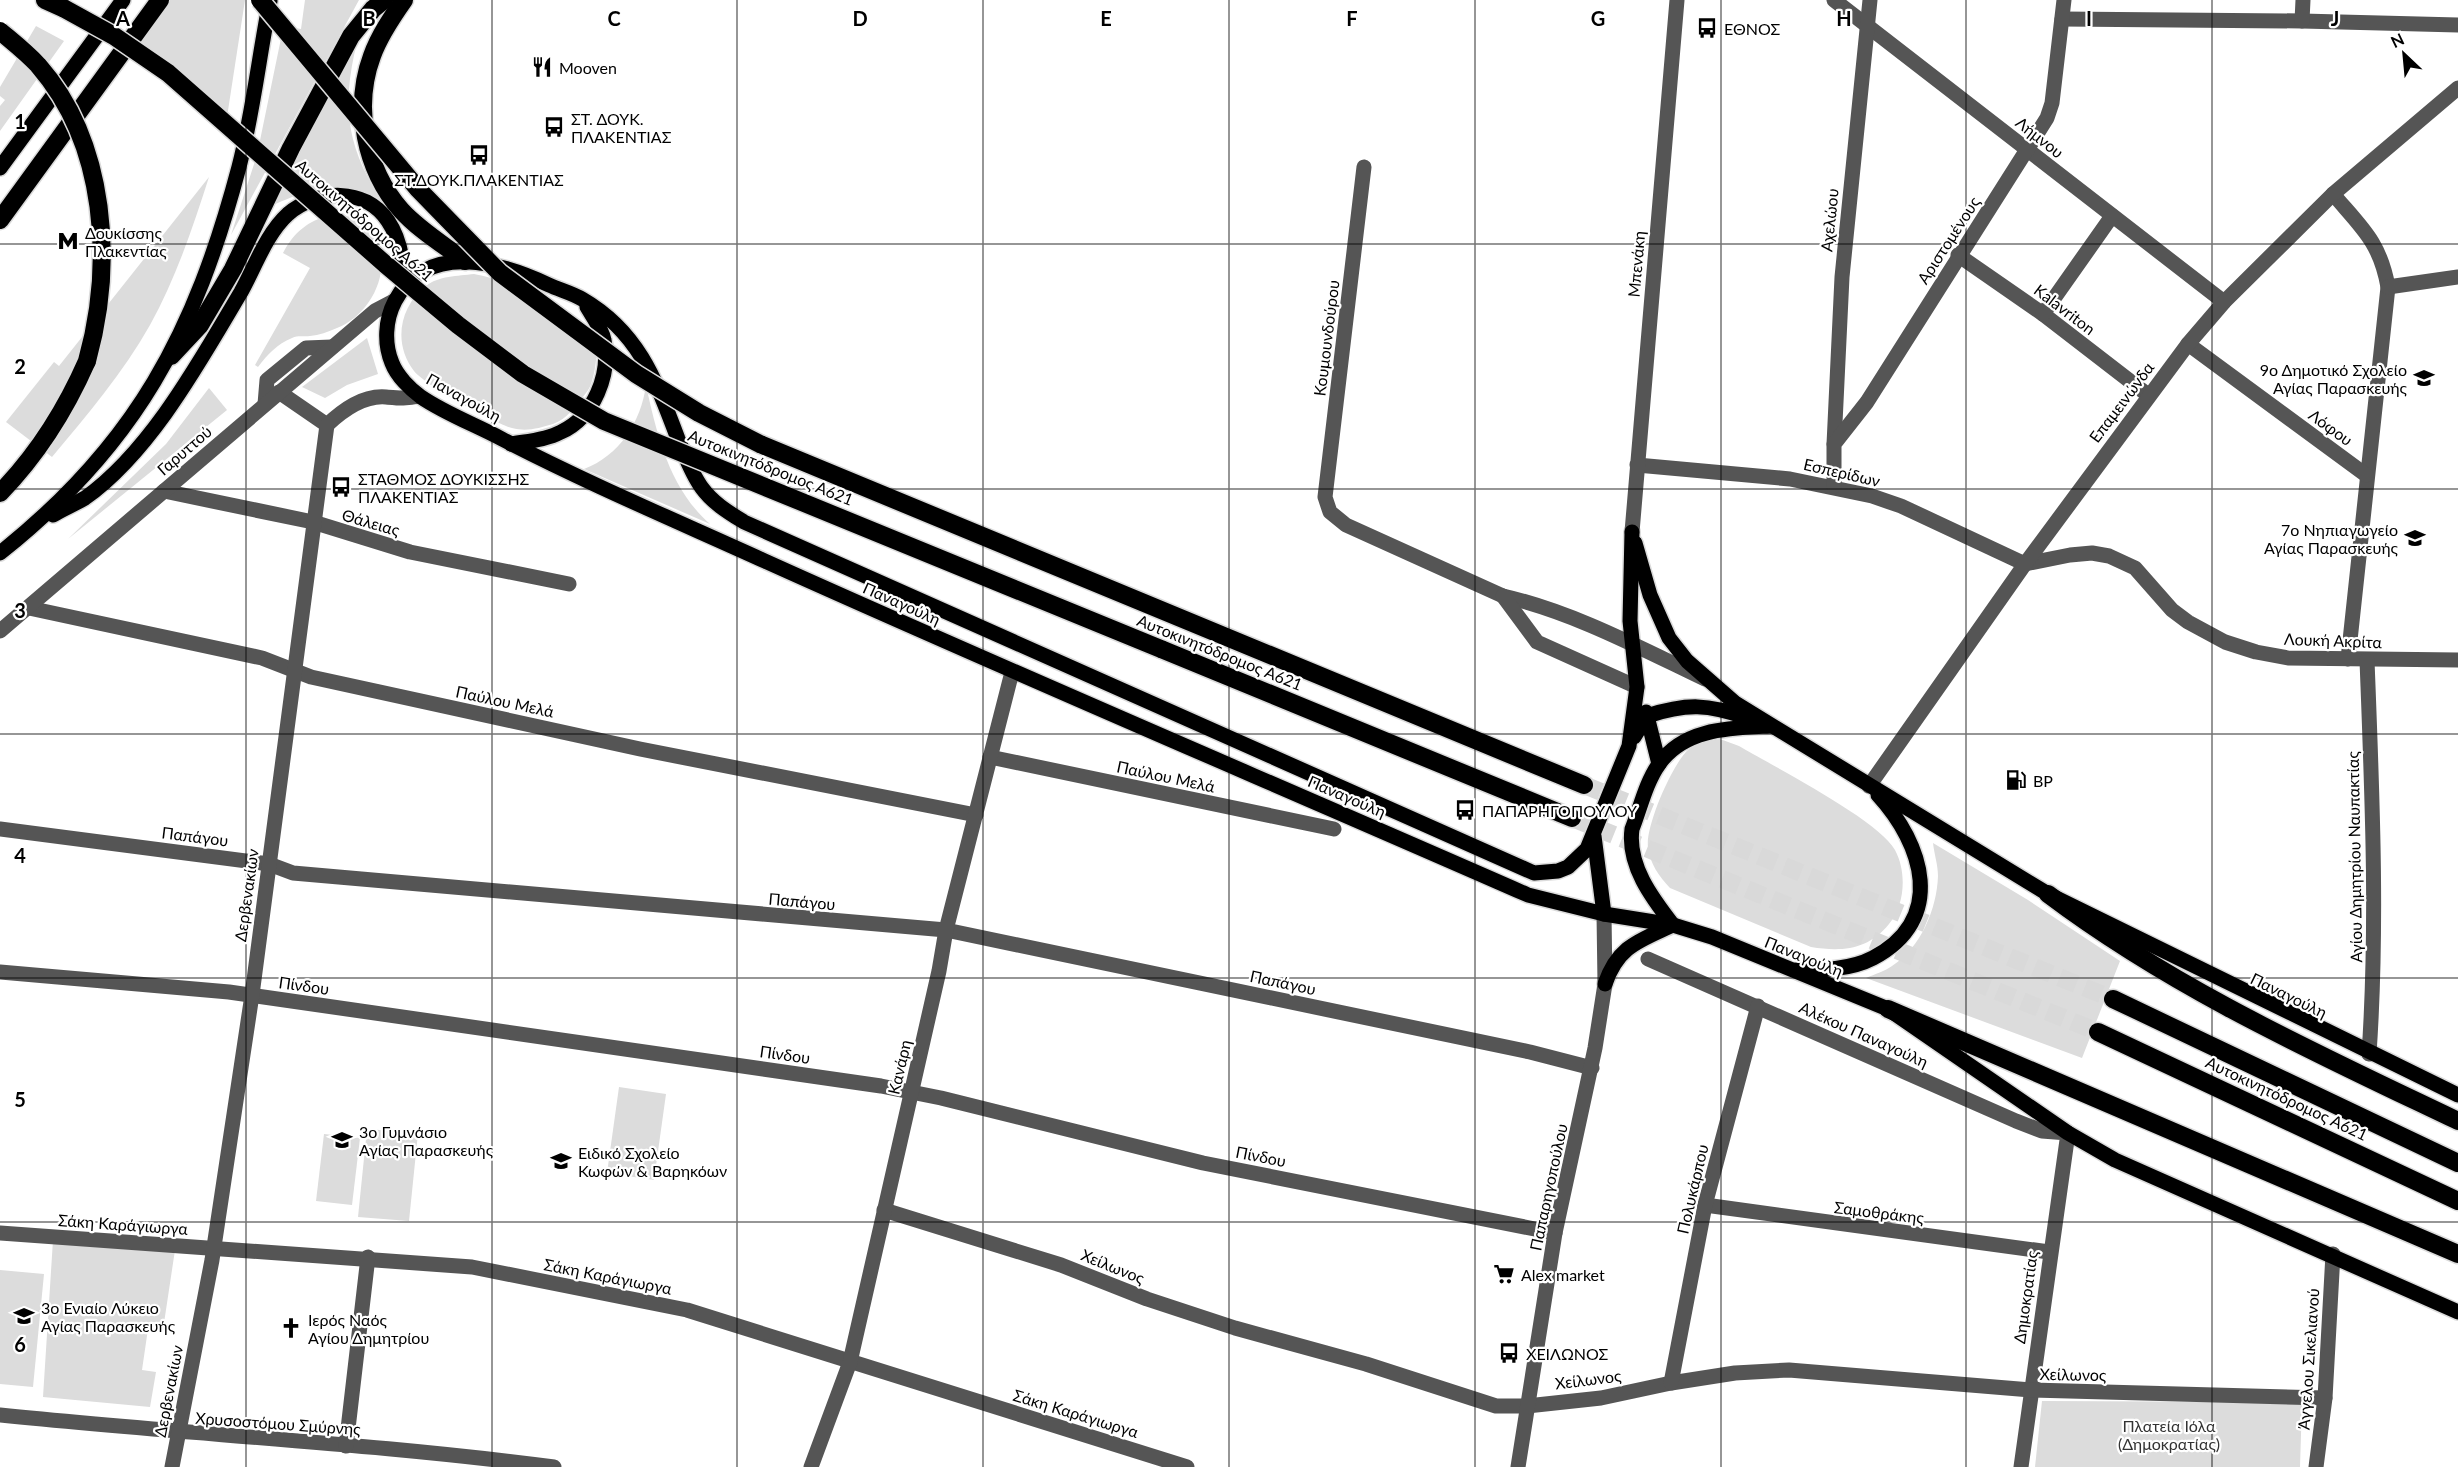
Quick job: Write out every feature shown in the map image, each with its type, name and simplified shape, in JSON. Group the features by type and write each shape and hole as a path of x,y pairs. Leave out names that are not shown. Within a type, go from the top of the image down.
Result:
{"highway":[{"name":"Αυτοκινητόδρομος Α621","path":"45,0 114,36 168,73 385,264 523,374 604,421 1572,818"},
{"path":"0,220 160,0"},
{"name":"Αυτοκινητόδρομος Α621","path":"260,0 418,189 500,273 636,374 699,413 760,444 1175,618 1584,785"},
{"path":"171,356 200,325 234,269 291,148 351,36 373,9 384,0"},
{"path":"404,0 372,55 366,79 364,120 370,160 379,179 403,211 465,261"},
{"path":"0,31 39,67 80,133 93,174 100,219 102,259 94,334 75,388 41,445 0,493"},
{"path":"2048,894 2119,945 2252,1023 2458,1121"},
{"name":"Αυτοκινητόδρομος Α621","path":"2113,999 2458,1163"},
{"path":"1888,1009 2458,1254"},
{"name":"Αυτοκινητόδρομος Α621","path":"2098,1032 2458,1201"}],"main road":[{"path":"0,168 123,0"},
{"path":"0,554 37,524 93,468 140,408 171,356 192,310 213,253 240,165 270,0"},
{"path":"37,524 85,497 127,458 156,426 196,368 277,226 298,206 332,195 347,195 371,206 389,222 395,236 404,268 404,288"},
{"name":"Παναγούλη","path":"1632,532 1630,621 1637,687 1629,746 1587,849 1568,867 1558,871 1534,873 744,522 718,506 701,488 689,466 652,372 637,348 621,329 583,300 504,266 465,261 433,267 404,288 394,301 387,324 387,347 398,374 419,396 587,481 1012,672 1528,895 1604,914 1673,925 1712,937 1787,970 1888,1009 2068,1133"},
{"path":"511,444 540,440 563,432 580,418 593,401 603,381 606,362 604,339 583,300"},
{"name":"Παναγούλη","path":"1632,532 1657,617 1687,662 1707,680 1770,726 2048,894 2369,1054 2458,1095"},
{"path":"1637,687 1659,764"},
{"path":"1629,746 1647,716 1674,708 1698,705 1722,710 1770,726"},
{"path":"1605,984 1611,968 1623,952 1650,934 1673,925 1646,886 1630,839 1659,764 1687,740 1705,732 1770,726"},
{"path":"1787,970 1835,969 1872,959 1889,948 1913,919 1921,885 1913,845 1890,808 1869,786"},
{"path":"1594,836 1604,914"},
{"path":"2068,1133 2115,1160 2333,1254 2458,1312"}],"street":[{"name":"Μπενάκη","path":"1632,532 1677,0"},
{"name":"Λήμνου","path":"1834,0 2224,302"},
{"name":"Αχελώου","path":"1834,444 1842,277 1870,0"},
{"name":"Αριστομένους","path":"1834,444 1867,402 1958,255 2047,118 2052,103 2064,0"},
{"path":"2302,21 2303,0"},
{"path":"2062,19 2458,25"},
{"name":"Επαμεινώνδα","path":"1869,786 2025,564 2188,344 2224,302 2333,194 2458,88"},
{"name":"Κουμουνδούρου","path":"1330,512 1325,497 1364,167"},
{"path":"2333,194 2376,246 2384,263 2388,287 2348,659"},
{"path":"2043,314 2112,216"},
{"name":"Kalavriton","path":"1958,255 2043,314 2148,395"},
{"path":"2388,287 2458,277"},
{"name":"Γαρυττού","path":"0,632 375,310 394,301"},
{"name":"Λόφου","path":"2188,344 2366,475"},
{"path":"265,404 267,380 306,348 332,347"},
{"path":"279,392 327,425 342,411 369,399 384,397 404,399 419,396"},
{"name":"Δερβενακίων","path":"172,1467 214,1247 252,995 327,425"},
{"path":"1834,444 1834,486"},
{"name":"Εσπερίδων","path":"1637,465 1790,478 1834,486 1901,506 2025,564"},
{"name":"Θάλειας","path":"164,491 313,522 410,552 569,584"},
{"name":"Παναγούλη","path":"1330,512 1346,525 1503,596 1528,602 1632,643 1707,680"},
{"name":"Λουκή Ακρίτα","path":"2025,564 2070,555 2092,553 2109,556 2135,568 2172,610 2226,642 2256,652 2288,658 2458,660"},
{"name":"Παναγούλη","path":"1503,596 1537,642 1637,687"},
{"name":"Παύλου Μελά","path":"29,608 262,658 311,677 629,747 976,815"},
{"name":"Αγίου Δημητρίου Ναυπακτίας","path":"2367,660 2374,861 2374,976 2369,1054"},
{"name":"Κανάρη","path":"812,1467 850,1362 946,930 1012,672"},
{"name":"Παύλου Μελά","path":"990,757 1334,829"},
{"name":"Παπάγου","path":"0,829 269,864 292,873 946,930 1530,1052 1592,1068"},
{"name":"Παπαρηγοπούλου","path":"1518,1467 1555,1233 1592,1068 1605,984 1604,914"},
{"name":"Αλέκου Παναγούλη","path":"1648,958 2016,1121 2042,1131 2068,1133"},
{"name":"Πίνδου","path":"0,972 252,995 869,1084 941,1098 1203,1163 1555,1233"},
{"name":"Πολυκάρπου","path":"1671,1383 1705,1204 1758,1006"},
{"name":"Δημοκρατίας","path":"2020,1467 2049,1252 2068,1133"},
{"name":"Σαμοθράκης","path":"1705,1204 2049,1252"},
{"name":"Χείλωνος","path":"884,1210 1061,1265 1147,1299 1235,1328 1366,1364 1496,1406 1527,1406 1601,1398 1671,1383 1735,1373 1789,1370 2031,1390 2325,1398"},
{"name":"Σάκη Καράγιωργα","path":"0,1233 368,1257 472,1267 687,1310 1187,1467"},
{"name":"Άγγελου Σικελιανού","path":"2316,1467 2325,1398 2333,1254"},
{"path":"346,1446 368,1257"},
{"name":"Χρυσοστόμου Σμύρνης","path":"0,1415 178,1433 346,1446 452,1461 554,1467"}],"green space":[{"path":"166,0 245,0 227,117 138,39"},
{"path":"305,0 359,0 231,235 257,155 285,19 290,20 289,27 301,29"},
{"path":"36,26 64,41 0,131 0,106 5,100 0,96 0,87"},
{"path":"357,42 349,89 351,129 363,167 386,209 358,194 338,188 306,192 267,208"},
{"path":"209,177 176,271 150,325 116,377 52,457 6,422 54,362 59,366"},
{"path":"330,215 360,221 374,234 380,247 382,261 376,288 360,312 349,321 324,333 287,340 273,350 258,367 255,365 310,268 283,253 302,228"},
{"path":"474,274 504,282 559,307 587,329 594,341 596,361 590,386 571,412 558,422 528,430 503,425 432,386 414,371 407,360 401,338 402,326 410,304 417,295 436,280"},
{"path":"367,338 378,374 347,385 325,398 302,387"},
{"path":"646,385 667,461 685,495 710,524 584,469 608,456 626,436 639,412"},
{"path":"209,388 227,410 68,539 166,444"},
{"path":"1720,739 1739,746 1848,809 1869,824 1895,850 1903,878 1901,898 1894,916 1881,933 1863,944 1844,949 1811,947 1670,888 1653,864 1649,853 1648,838 1655,811 1675,767 1689,749 1704,742"},
{"path":"1933,843 2028,900 2120,961 2082,1058 1866,978 1892,966 1902,958 1919,938 1931,914 1938,872"},
{"path":"619,1087 666,1094 654,1180 607,1173"},
{"path":"367,1129 418,1133 409,1221 358,1217"},
{"path":"324,1134 360,1138 352,1205 316,1201"},
{"path":"53,1240 175,1250 164,1323 149,1322 142,1370 156,1372 150,1407 43,1397"},
{"path":"0,1270 44,1274 33,1387 0,1384"},
{"name":"Πλατεία Ιόλα (Δημοκρατίας)","path":"2042,1401 2302,1402 2300,1467 2035,1467"}],"tunnel":[{"path":"1584,785 2113,999"},
{"path":"1572,818 2098,1032"}],"place":[{"name":"ΕΘΝΟΣ","path":"1707,28"},
{"name":"Mooven","path":"542,67"},
{"name":"ΣΤ. ΔΟΥΚ. ΠΛΑΚΕΝΤΙΑΣ","path":"554,127"},
{"name":"ΣΤ.ΔΟΥΚ.ΠΛΑΚΕΝΤΙΑΣ","path":"479,155"},
{"name":"Δουκίσσης Πλακεντίας","path":"68,241"},
{"name":"9ο Δημοτικό Σχολείο Αγίας Παρασκευής","path":"2424,378"},
{"name":"ΣΤΑΘΜΟΣ ΔΟΥΚΙΣΣΗΣ ΠΛΑΚΕΝΤΙΑΣ","path":"341,487"},
{"name":"7ο Νηπιαγωγείο Αγίας Παρασκευής","path":"2415,538"},
{"name":"BP","path":"2016,780"},
{"name":"ΠΑΠΑΡΗΓΟΠΟΥΛΟΥ","path":"1465,810"},
{"name":"3ο Γυμνάσιο Αγίας Παρασκευής","path":"342,1140"},
{"name":"Ειδικό Σχολείο Κωφών & Βαρηκόων","path":"561,1161"},
{"name":"Alex market","path":"1504,1274"},
{"name":"3ο Ενιαίο Λύκειο Αγίας Παρασκευής","path":"24,1316"},
{"name":"Ιερός Ναός Αγίου Δημητρίου","path":"291,1328"},
{"name":"ΧΕΙΛΩΝΟΣ","path":"1509,1353"}]}
